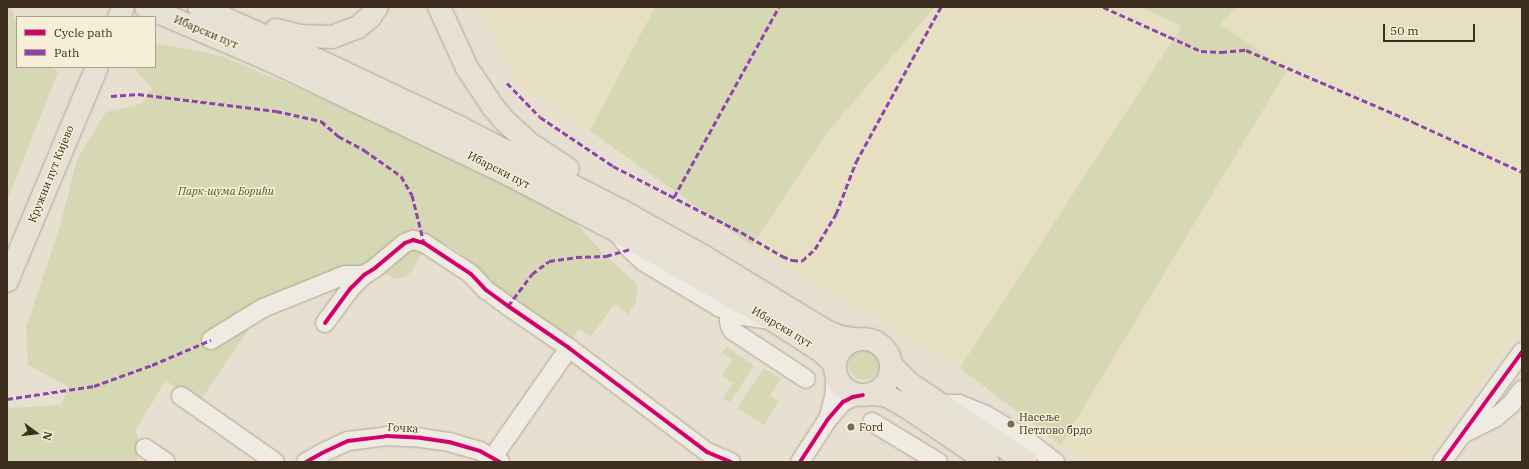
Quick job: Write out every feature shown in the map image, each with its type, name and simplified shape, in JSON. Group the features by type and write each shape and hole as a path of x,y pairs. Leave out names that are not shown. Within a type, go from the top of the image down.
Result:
{"main road":[{"name":"Ибарски пут","path":"199,7 459,127 619,221 773,320 821,351 836,370"},
{"path":"225,18 238,17 300,36 332,37 358,27 370,17 377,7"},
{"path":"439,7 466,68 481,91 504,120 530,144 550,158 595,184 610,196 619,221"},
{"name":"Ибарски пут","path":"150,9 272,61 398,120 505,173 701,255 826,331 840,337 856,339"},
{"name":"Кружни пут Кијево","path":"7,280 96,68"},
{"path":"978,459 905,406 885,395 850,392 839,382 836,370 839,351 849,342 856,339 863,338 877,342 887,352 892,366 909,383 1026,462"},
{"path":"868,394 887,383 892,366"}],"street":[{"path":"619,221 630,249 644,262 731,313 773,320"},
{"path":"325,323 350,289 364,275 375,268 405,243 413,240 424,243 465,270 486,290 569,348 707,452 731,462"},
{"path":"211,340 263,308 345,275 364,275"},
{"path":"731,313 729,321 733,331 806,379"},
{"path":"497,460 569,348"},
{"path":"1442,462 1522,352"},
{"path":"828,419 834,397 836,370"},
{"path":"1462,434 1495,418 1511,404 1522,390"},
{"path":"800,462 828,419 845,400 868,394"},
{"path":"181,396 275,462"},
{"path":"940,404 959,404 986,415 1021,436 1055,462"},
{"path":"872,422 938,462"},
{"name":"Гочка","path":"306,462 322,453 348,442 386,436 421,438 450,442 480,450 497,460"},
{"path":"145,448 166,462"}],"shaded area":[{"path":"481,7 655,7 590,131 519,83"},
{"path":"935,7 1140,7 1182,26 960,368 752,246 826,134"},
{"path":"1236,7 1522,7 1522,326 1422,462 1088,462 1061,445 1287,70 1219,24"}],"green space":[{"path":"7,7 11,7 16,23 16,68 52,68 58,72 7,201"},
{"path":"655,7 935,7 826,134 752,246 590,131"},
{"path":"1140,7 1236,7 1220,24 1287,70 1061,445 960,368 1182,26"},
{"name":"Парк-шума Борићи","path":"156,43 218,55 300,89 388,128 571,218 606,256 638,285 636,302 628,314 614,304 591,337 579,329 572,339 495,290 459,252 448,245 425,250 412,271 405,277 395,279 386,274 383,268 371,263 263,308 196,407 166,380 135,431 144,450 135,462 7,462 7,410 11,408 61,405 69,387 28,365 26,327 59,230 77,159 106,112 141,104 152,89 134,68 156,68"},
{"path":"727,347 754,366 730,402 723,398 733,383 722,376 732,360 721,352"},
{"path":"864,350 875,354 879,365 875,376 864,380 853,376 849,365 853,354"},
{"path":"764,368 781,379 770,395 779,402 764,425 737,408"}],"marked path":[{"path":"674,197 779,7"},
{"path":"507,83 540,117 613,166 741,232 782,256 792,260 802,261 815,249 836,214 856,162 941,7"},
{"path":"1103,7 1201,51 1221,52 1246,50 1413,122 1522,172"},
{"path":"111,96 138,94 276,111 321,121 338,136 364,150 401,176 412,195 424,243"},
{"path":"508,306 532,274 549,261 576,257 606,256 630,249"},
{"path":"7,399 94,386 152,365 211,340"}],"cycle path":[{"path":"325,323 350,289 364,275 375,268 405,243 413,240 424,243 471,274 486,290 569,348 707,452 731,462"},
{"path":"1442,462 1522,352"},
{"path":"800,462 828,419 843,402 853,397 863,395"},
{"path":"306,462 348,441 386,436 421,438 449,442 480,451 500,462"}],"place":[{"name":"Насеље Петлово брдо","path":"1011,424"},
{"name":"Ford","path":"851,427"}]}
